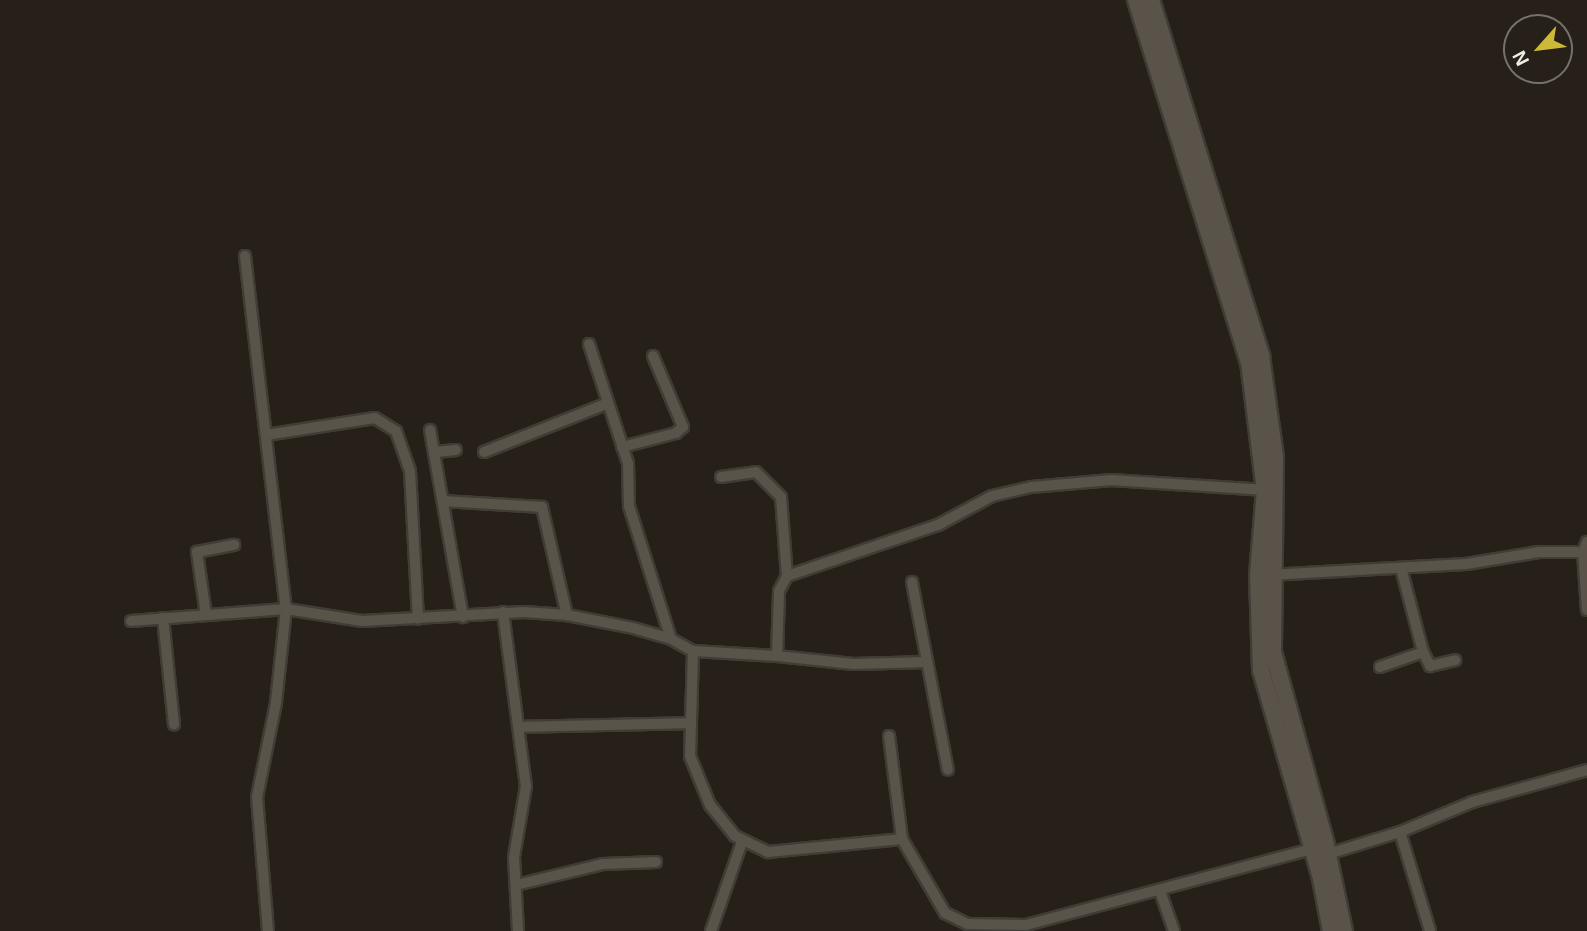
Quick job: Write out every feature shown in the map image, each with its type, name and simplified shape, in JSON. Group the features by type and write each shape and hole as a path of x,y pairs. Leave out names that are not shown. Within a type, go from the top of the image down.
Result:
{"street":[{"path":"1136,0 1243,337 1265,490 1265,575 1275,696 1344,931"},
{"path":"1151,0 1261,356 1275,457 1265,575"},
{"path":"245,256 286,609 276,703 257,797 268,931"},
{"path":"589,344 606,404 628,463 629,506 671,639"},
{"path":"622,447 676,433 683,427 653,356"},
{"path":"484,452 606,404"},
{"path":"266,435 375,418 396,431 410,471 418,619"},
{"path":"430,430 463,617"},
{"path":"436,452 456,450"},
{"path":"721,477 756,472 781,497 787,576 779,591 777,656"},
{"path":"787,576 938,525 1010,490 1112,480 1265,490"},
{"path":"443,501 542,507 567,615"},
{"path":"206,615 197,552 234,545"},
{"path":"1265,575 1466,564 1585,547 1587,610"},
{"path":"1401,568 1423,652 1430,666 1455,660"},
{"path":"912,582 948,770"},
{"path":"131,621 286,609 362,621 463,617 503,611 567,615 671,639 693,651 854,664 927,662"},
{"path":"503,611 520,727 526,795 516,837 517,931"},
{"path":"163,618 174,724"},
{"path":"693,651 690,756 698,780 723,822 742,842 768,852 902,839"},
{"path":"1380,667 1423,652"},
{"path":"520,727 691,723"},
{"path":"889,736 902,839 945,913 968,924 1026,925 1322,849 1400,832 1472,802 1587,769"},
{"path":"1400,832 1422,892 1430,931"},
{"path":"710,931 742,842"},
{"path":"1322,849 1331,931"},
{"path":"516,886 603,864 656,862"},
{"path":"1160,891 1174,931"}]}
